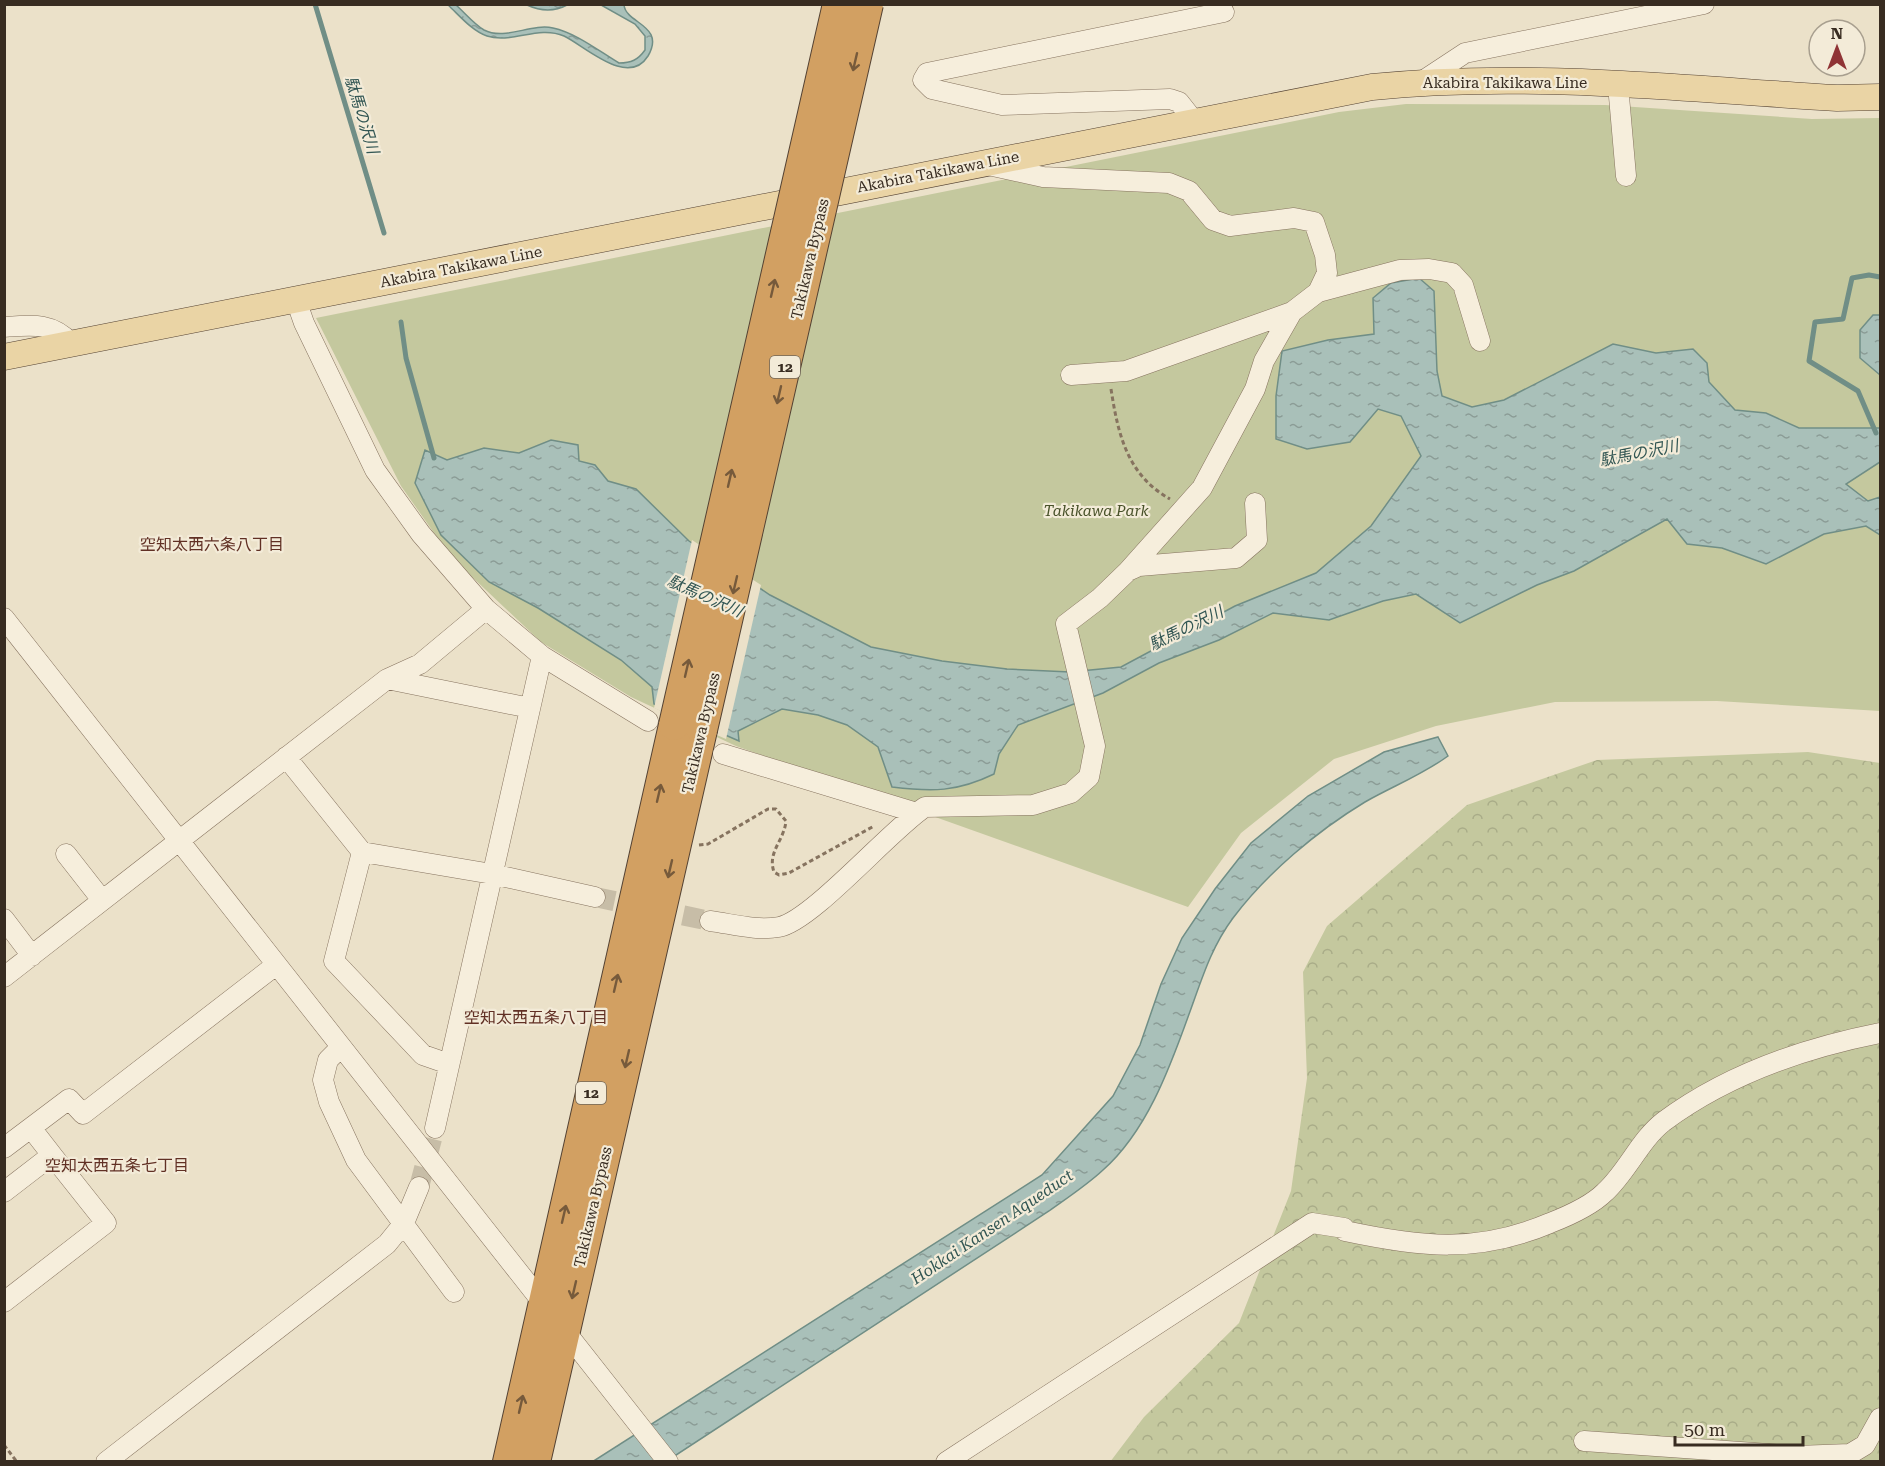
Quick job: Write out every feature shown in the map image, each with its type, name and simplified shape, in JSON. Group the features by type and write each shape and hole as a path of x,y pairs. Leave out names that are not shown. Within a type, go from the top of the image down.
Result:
{"highway":[{"name":"Takikawa Bypass","path":"508,1461 838,4"},
{"name":"Takikawa Bypass","path":"535,1461 565,1330 674,725 868,4"}],"main road":[{"name":"Akabira Takikawa Line","path":"4,357 1372,87 1421,82 1532,80 1837,98 1881,97"}],"street":[{"path":"1421,82 1465,52 1704,4"},
{"path":"1194,121 1179,102 1170,99 1002,105 932,89 923,80 927,73 1224,12"},
{"path":"1618,85 1626,176"},
{"path":"979,163 1043,177 1169,183 1189,191 1213,220 1230,225 1294,218 1314,222 1325,255 1327,273 1318,292"},
{"path":"1071,375 1125,371 1167,358 1292,312 1318,292 1400,270 1429,268 1452,273 1463,285 1480,341"},
{"path":"296,300 304,323 375,470 421,534 486,609 542,656 674,725"},
{"path":"710,921 760,928 782,927 808,911 925,807 1033,805 1071,793 1089,777 1095,746 1086,717 1066,624 1100,598 1128,572 1202,488 1255,389 1264,361 1292,312"},
{"path":"4,327 50,326 63,334 71,344"},
{"path":"1128,572 1139,566 1236,558 1257,540 1256,503"},
{"path":"4,977 387,679 420,664 486,609"},
{"path":"4,618 668,1461"},
{"path":"435,1128 542,656"},
{"path":"387,679 530,708"},
{"path":"723,754 916,813"},
{"path":"286,757 362,852 492,874 595,897"},
{"path":"362,852 334,961 423,1055 449,1064"},
{"path":"66,854 102,900"},
{"path":"4,918 32,956"},
{"path":"4,1148 69,1099 83,1114 276,965"},
{"path":"946,1461 1312,1223 1344,1228 1345,1231 1404,1244 1480,1244 1520,1236 1566,1217 1605,1193 1661,1124 1708,1092 1754,1071 1844,1040 1881,1033"},
{"path":"341,1047 328,1060 323,1080 329,1101 356,1160 454,1292"},
{"path":"4,1302 106,1223 31,1128"},
{"path":"4,1192 52,1155"},
{"path":"106,1461 387,1244 404,1223 419,1187"},
{"path":"1584,1442 1797,1456 1850,1454 1865,1445 1881,1418"}],"path":[{"path":"1109,372 1118,433 1132,466 1160,493 1184,507"},
{"path":"691,844 708,844 768,809 776,809 786,821 785,830 771,856 774,872 779,875 789,873 882,821"},
{"path":"4,1445 17,1461"}],"green space":[{"name":"Takikawa Park","path":"1406,104 1605,105 1812,119 1880,118 1880,711 1717,701 1555,702 1436,726 1334,759 1241,833 1188,907 736,746 631,697 541,642 451,557 401,486 316,318 1339,112"},
{"path":"1808,752 1880,763 1880,1461 1110,1462 1144,1417 1239,1323 1291,1191 1307,1078 1303,972 1327,926 1467,805 1597,760"}],"water":[{"path":"448,5 456,5 480,28 492,33 501,34 545,27 562,30 619,63 634,60 645,50 645,36 635,24 601,5 624,5 631,17 649,31 652,46 648,56 640,65 629,68 618,66 606,62 564,36 554,33 535,33 506,38 481,34"},
{"path":"527,5 567,5 547,10"},
{"path":"1419,278 1434,291 1437,371 1442,396 1472,407 1504,400 1613,344 1656,353 1693,349 1707,363 1709,382 1735,410 1766,413 1799,428 1880,428 1880,462 1846,484 1868,501 1880,497 1880,535 1866,526 1824,534 1766,564 1722,548 1687,544 1667,519 1574,571 1537,585 1460,623 1416,594 1383,601 1329,620 1273,613 1219,640 1159,663 1103,693 1018,725 999,754 994,774 956,787 920,790 892,787 878,747 847,725 818,715 782,709 738,731 739,741 654,704 652,687 621,660 538,608 489,582 441,535 415,483 425,450 447,460 484,448 519,453 551,440 578,445 579,461 595,465 608,481 636,489 689,541 770,595 871,647 942,661 1007,669 1070,672 1121,667 1235,606 1316,573 1371,526 1421,456 1401,416 1378,409 1350,442 1307,449 1276,439 1276,396 1282,351 1328,340 1374,334 1373,298 1391,283"},
{"path":"1873,315 1880,315 1880,375 1860,358 1860,330"},
{"name":"Hokkai Kansen Aqueduct","path":"1438,737 1448,756 1418,775 1347,813 1294,854 1246,901 1218,942 1173,1058 1144,1119 1118,1155 1097,1176 1049,1211 667,1461 592,1462 1042,1175 1113,1096 1140,1045 1161,984 1182,938 1215,889 1251,843 1308,796 1384,752"}],"pier":[{"path":"692,540 761,585 726,739 654,708"}],"waterway":[{"name":"駄馬の沢川","path":"315,4 384,233"},
{"name":"駄馬の沢川","path":"1876,433 1858,391 1809,361 1815,322 1843,319 1852,278 1869,275 1880,277"},
{"name":"駄馬の沢川","path":"401,322 406,358 434,458"}],"tunnel":[{"path":"595,897 710,921"},
{"path":"419,1187 435,1128"}],"district":[{"name":"空知太西六条八丁目","path":"212,544"},
{"name":"空知太西五条八丁目","path":"536,1017"},
{"name":"空知太西五条七丁目","path":"117,1165"}]}
